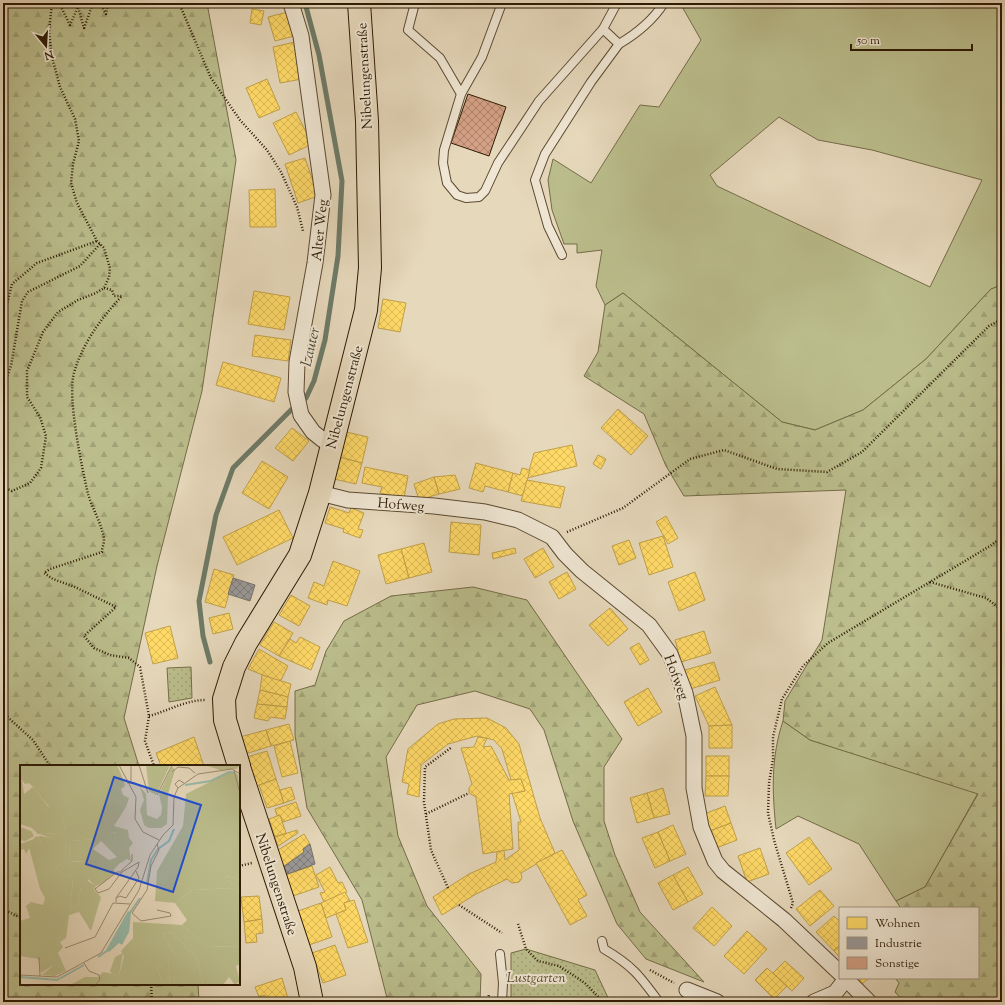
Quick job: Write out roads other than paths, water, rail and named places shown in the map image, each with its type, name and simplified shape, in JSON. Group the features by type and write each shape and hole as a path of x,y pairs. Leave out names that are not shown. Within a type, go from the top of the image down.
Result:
{"main road":[{"name":"Nibelungenstraße","path":"238,765 225,720 224,699 234,667 246,643 300,555 320,493 366,310 370,268 367,121 359,3"},
{"name":"Nibelungenstraße","path":"240,770 305,967 312,1002"}],"street":[{"name":"Alter Weg","path":"291,3 301,36 323,195 315,263 297,362 296,392 301,415 313,432 323,440 332,443"},
{"name":"Hofweg","path":"320,493 348,500 434,506 485,512 518,520 552,537 565,554 582,571 649,626 670,654 685,692 694,736 694,788 701,827 712,854 723,871 773,913 784,920 839,972"},
{"path":"814,1002 835,993 843,979"},
{"name":"Hofweg","path":"846,979 869,1002"},
{"path":"688,990 717,1002"}],"lane":[{"path":"414,3 408,30 440,58 461,94"},
{"path":"502,3 482,57 461,94 446,138 443,163 447,182 454,192 462,197 479,197 485,190 498,163 539,101 603,29 617,3"},
{"path":"562,255 548,226 535,180 545,154 591,82 619,44 631,37 658,13 664,3"},
{"path":"603,29 619,44"},
{"path":"602,941 604,949 624,960 638,973 659,1002"},
{"path":"500,954 503,983 502,1002"}],"waterway":[{"name":"Lauter","path":"210,662 203,636 199,601 216,515 233,468 294,407 306,398 314,381 325,340 338,256 342,181 319,55 305,3"}],"park label":[{"name":"Lustgarten","path":"536,977"}]}
